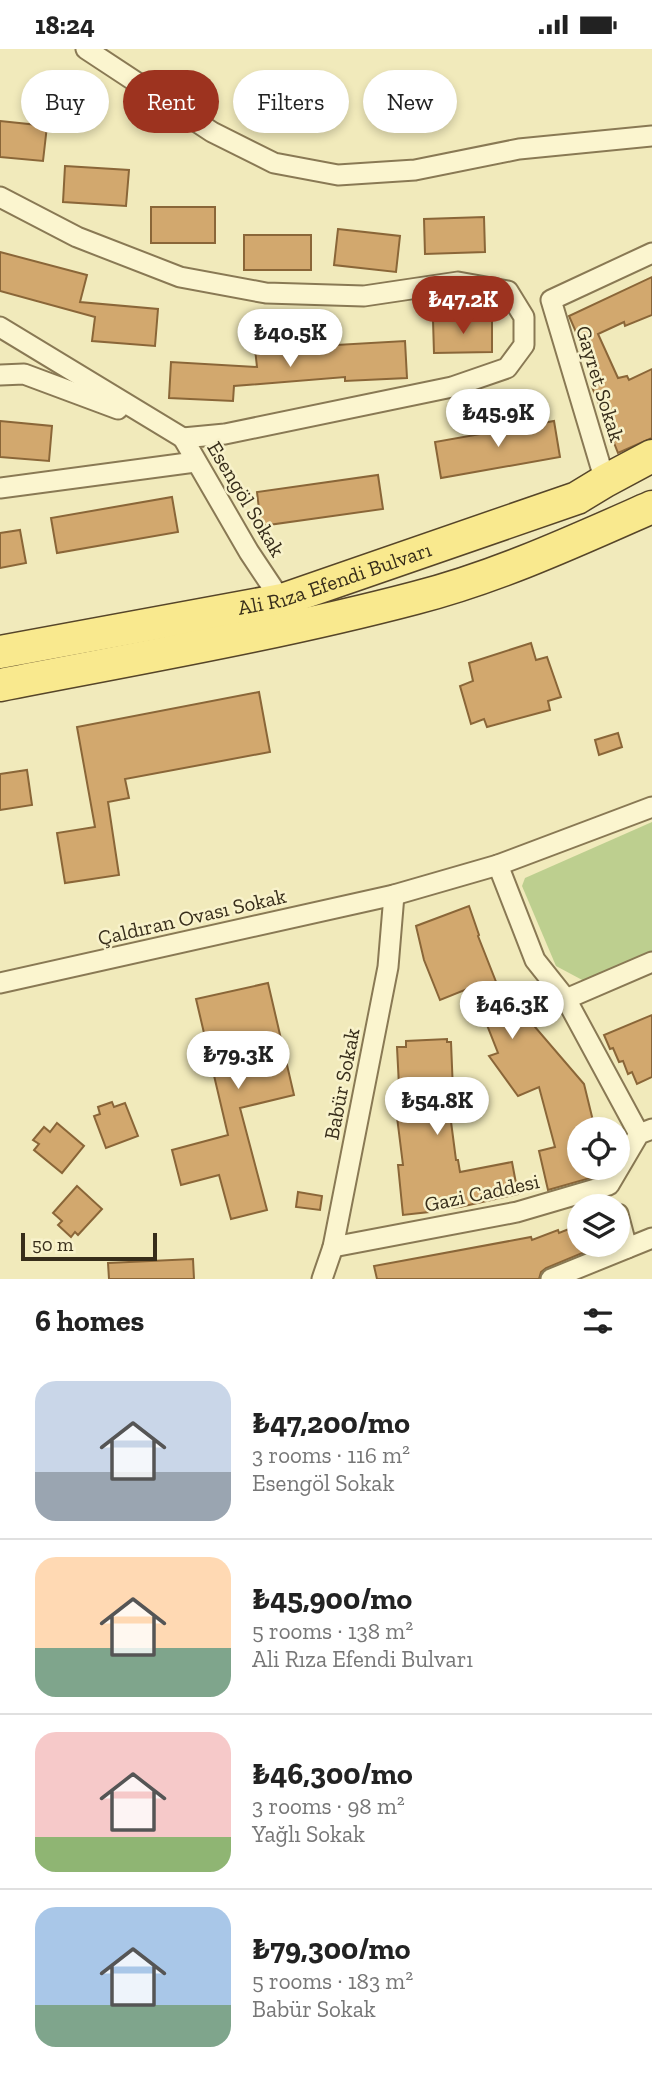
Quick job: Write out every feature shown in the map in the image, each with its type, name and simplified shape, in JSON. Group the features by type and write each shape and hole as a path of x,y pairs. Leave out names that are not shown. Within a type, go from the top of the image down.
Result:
{"main road":[{"name":"Ali Rıza Efendi Bulvarı","path":"0,685 290,613 578,498 652,456"},
{"name":"Ali Rıza Efendi Bulvarı","path":"0,652 416,598 496,573 652,508"}],"street":[{"path":"86,49 225,138 274,163 338,175 415,170 519,149 652,136"},
{"name":"Esengöl Sokak","path":"0,197 77,237 180,277 266,293 364,296 458,282 508,291 524,317 524,345 507,368 452,387 225,433 183,438 249,552 290,613"},
{"name":"Gayret Sokak","path":"605,481 551,300 652,253"},
{"path":"0,327 183,438"},
{"path":"0,375 24,374 165,427"},
{"path":"0,488 195,462"},
{"name":"Çaldıran Ovası Sokak","path":"0,983 394,895 498,865 652,807"},
{"path":"498,865 535,960 566,999 646,1131 609,1185 612,1194"},
{"name":"Babür Sokak","path":"323,1279 333,1247 387,967 394,895"},
{"path":"566,999 652,962"},
{"name":"Gazi Caddesi","path":"333,1247 517,1212 609,1185"},
{"path":"630,1247 652,1238"},
{"path":"551,1279 606,1257"}],"green space":[{"path":"652,822 652,953 586,982 556,966 522,886 525,878"}],"building":[{"path":"0,121 21,123 21,133 46,133 43,161 0,157"},
{"path":"65,166 129,170 126,206 63,202"},
{"path":"151,207 215,207 215,243 151,243"},
{"path":"484,217 485,252 425,254 424,219"},
{"path":"338,229 400,236 396,272 334,265"},
{"path":"244,235 311,235 311,270 244,270"},
{"path":"0,252 87,275 80,302 158,309 155,346 92,341 95,317 0,291"},
{"path":"652,277 652,315 625,326 624,322 598,334 618,378 627,376 629,380 652,369 652,438 618,453 592,387 599,385 569,316"},
{"path":"492,318 492,352 434,353 433,320"},
{"path":"405,341 407,378 345,381 345,377 234,386 233,401 169,398 171,362 257,367 255,349"},
{"path":"0,421 52,426 49,461 0,457"},
{"path":"554,421 560,457 441,478 435,442"},
{"path":"378,475 383,509 261,526 257,492"},
{"path":"172,497 178,532 57,553 51,518"},
{"path":"20,530 26,563 0,568 0,533"},
{"path":"531,643 536,660 547,657 561,697 548,701 550,710 487,727 484,719 471,724 460,686 473,681 469,663"},
{"path":"259,692 270,752 125,779 129,798 108,802 119,875 65,883 57,833 95,827 77,727"},
{"path":"618,733 622,747 599,755 595,740"},
{"path":"27,770 32,805 0,810 0,774"},
{"path":"469,906 504,1002 519,996 528,1018 531,1017 535,1027 584,1084 592,1117 567,1117 567,1180 583,1180 548,1190 539,1151 555,1147 539,1087 518,1096 489,1056 498,1053 472,987 440,1000 424,960 416,926"},
{"path":"268,983 294,1095 240,1108 267,1210 231,1219 219,1175 181,1185 172,1150 228,1135 196,999"},
{"path":"652,1015 652,1077 637,1084 632,1072 628,1074 623,1061 619,1062 613,1048 610,1049 604,1035"},
{"path":"447,1039 447,1042 451,1042 453,1091 447,1091 460,1172 512,1162 518,1194 460,1207 403,1215 398,1165 403,1165 395,1101 396,1086 399,1086 397,1047 406,1047 406,1041"},
{"path":"112,1102 114,1107 125,1103 138,1136 106,1148 94,1116 100,1114 98,1107"},
{"path":"57,1123 84,1146 62,1173 34,1150 39,1144 33,1140 44,1127 50,1132"},
{"path":"77,1186 102,1209 78,1235 75,1232 71,1237 58,1225 62,1221 53,1213"},
{"path":"298,1192 322,1196 320,1210 296,1207"},
{"path":"558,1230 559,1233 567,1230 567,1257 573,1257 546,1268 539,1279 377,1279 374,1266 531,1237 532,1240"},
{"path":"193,1259 194,1279 109,1279 108,1263"}]}
